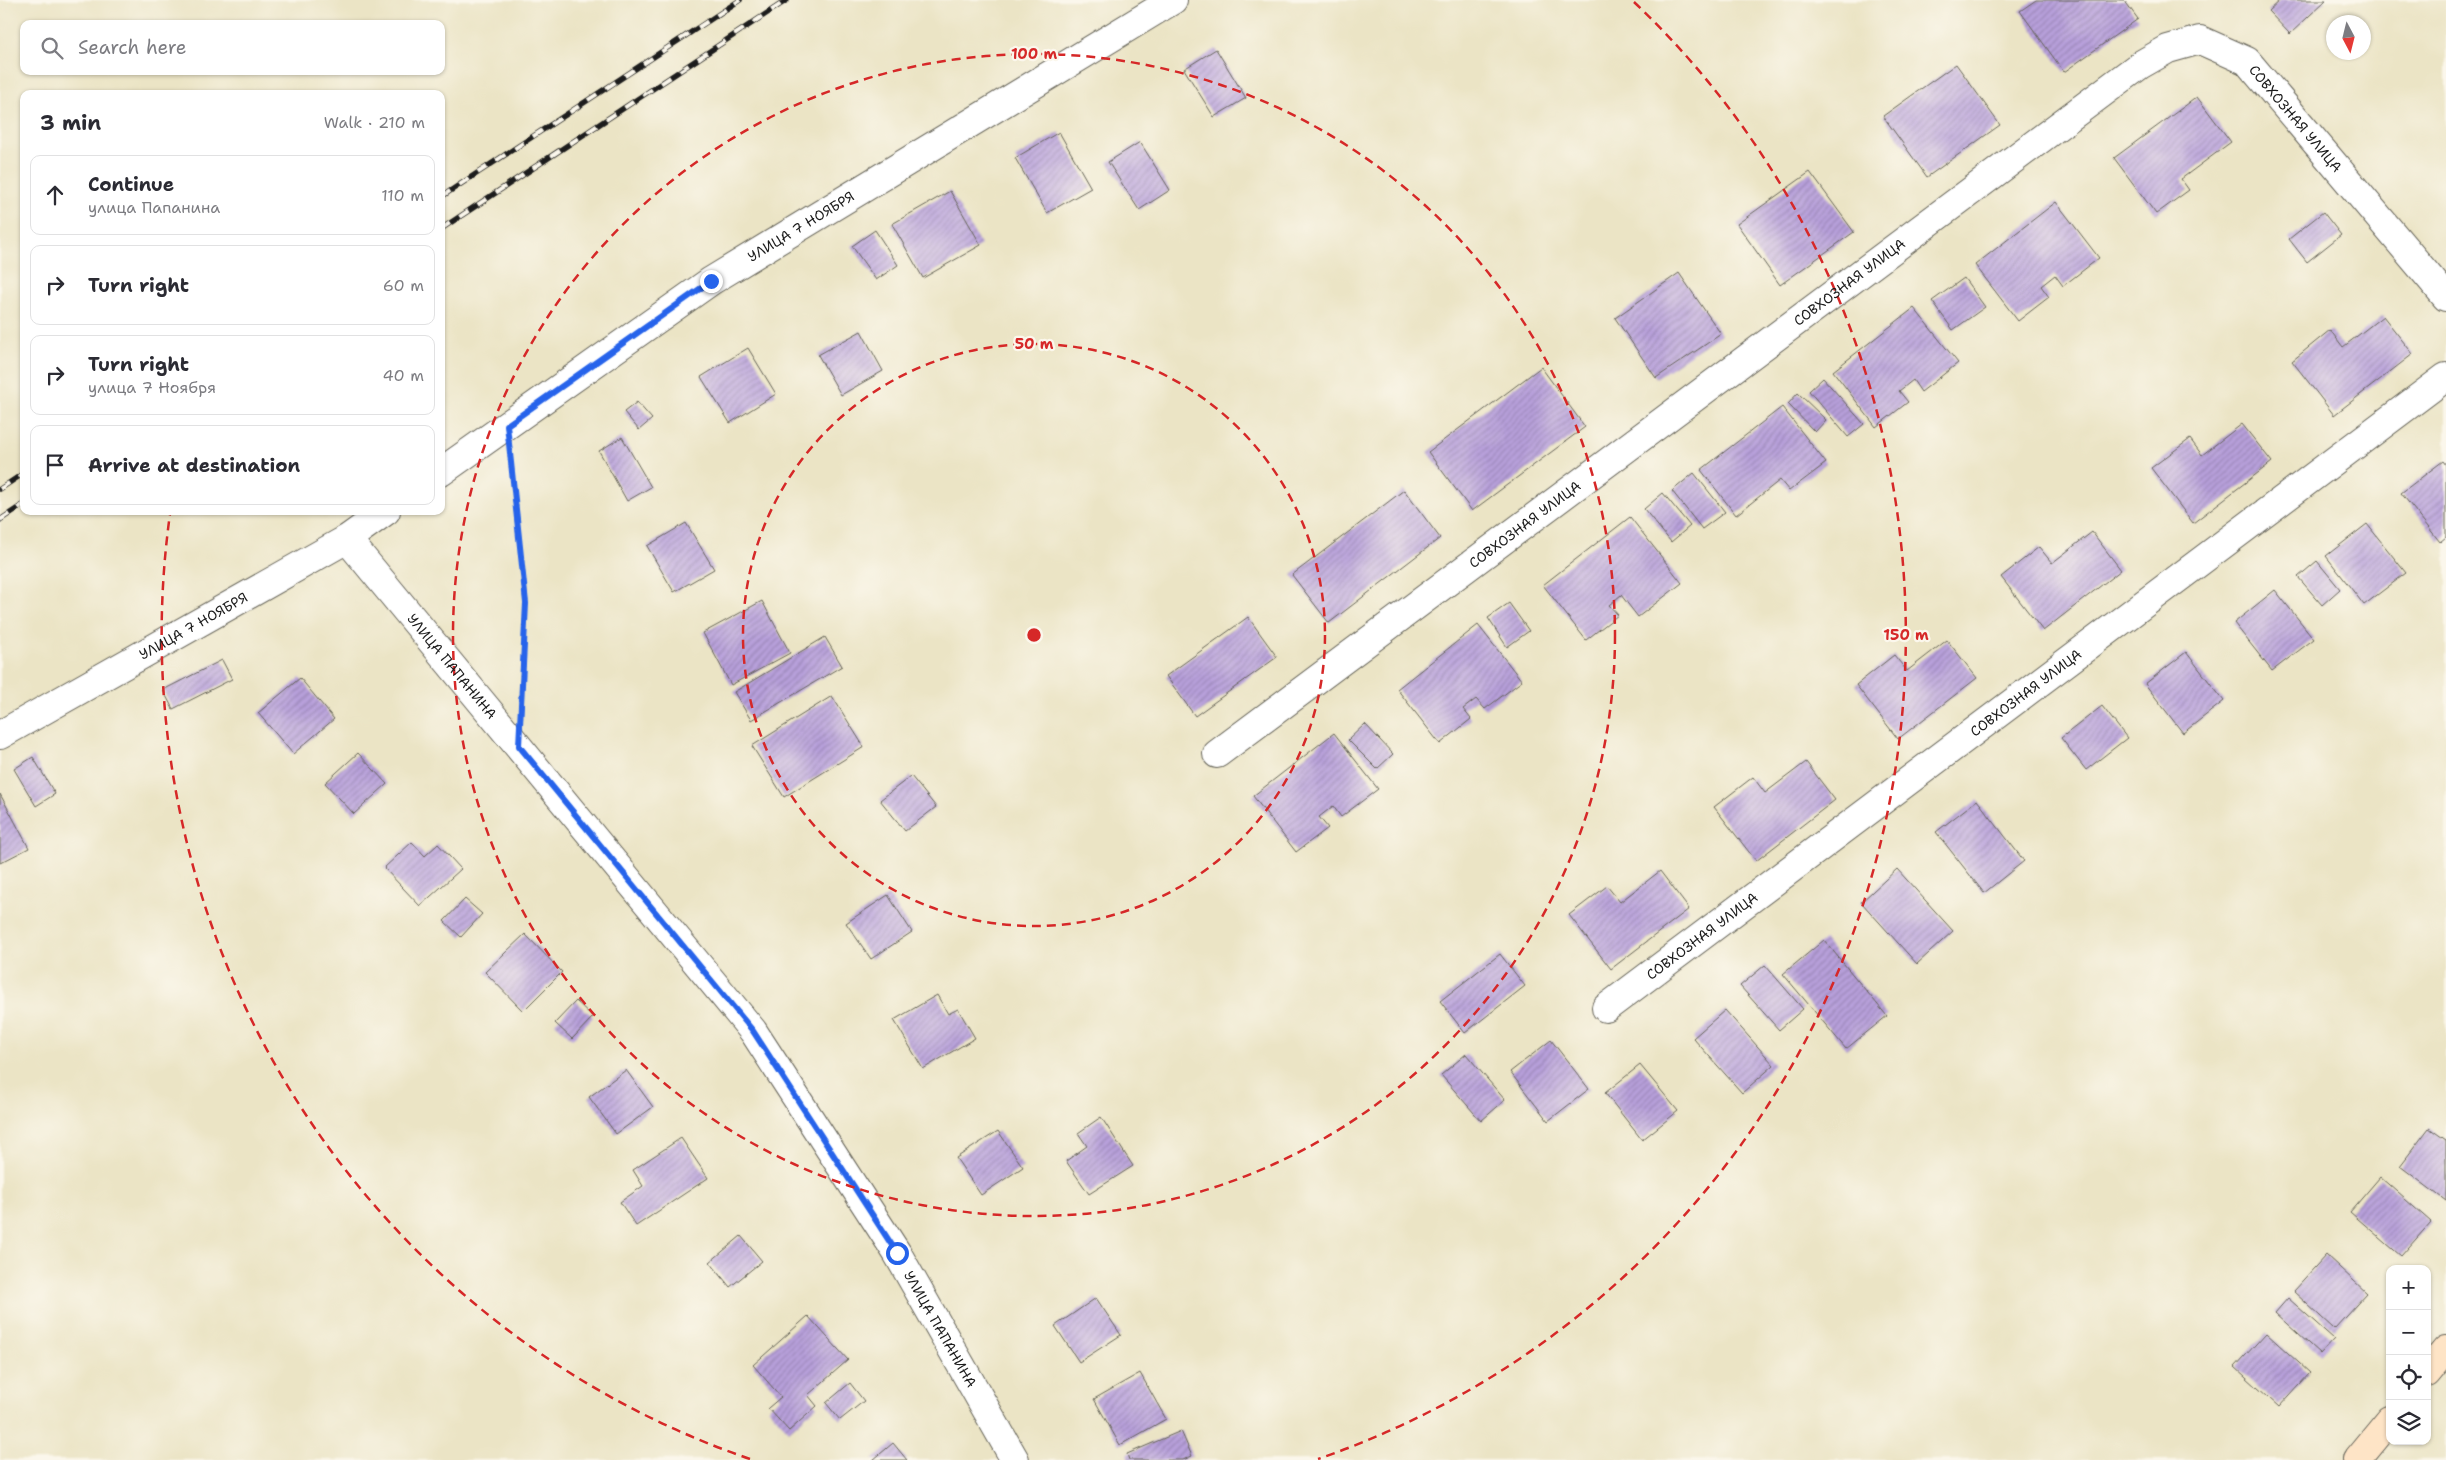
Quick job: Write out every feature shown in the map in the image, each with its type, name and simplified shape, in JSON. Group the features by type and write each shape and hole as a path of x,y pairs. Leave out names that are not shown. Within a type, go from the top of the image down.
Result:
{"street":[{"name":"УЛИЦА 7 НОЯБРЯ","path":"445,469 711,281 1173,0"},
{"name":"СОВХОЗНАЯ УЛИЦА","path":"1217,754 2132,71 2168,49 2200,40 2247,61 2446,297"},
{"name":"СОВХОЗНАЯ УЛИЦА","path":"1606,1008 2446,377"},
{"name":"УЛИЦА 7 НОЯБРЯ","path":"0,736 347,539 380,515"},
{"name":"УЛИЦА ПАПАНИНА","path":"347,539 753,1031 897,1253 1015,1460"},
{"path":"2431,1368 2446,1350"},
{"path":"2357,1460 2386,1425"}],"path":[{"path":"507,425 526,603 519,746"}],"building":[{"path":"2036,0 2124,0 2138,19 2064,72 2020,11"},
{"path":"2280,0 2326,0 2290,34 2268,11"},
{"path":"1216,49 1246,98 1214,117 1184,69"},
{"path":"1956,64 2000,125 1927,177 1883,116"},
{"path":"2197,97 2231,142 2181,179 2189,190 2156,214 2114,158"},
{"path":"1059,132 1091,188 1047,213 1015,158"},
{"path":"1140,142 1170,190 1139,210 1108,162"},
{"path":"1810,172 1854,232 1780,285 1737,224"},
{"path":"950,191 981,245 923,278 892,224"},
{"path":"2056,202 2099,258 2063,286 2055,275 2041,286 2049,297 2018,321 1975,265"},
{"path":"2323,212 2341,235 2307,262 2289,239"},
{"path":"875,230 898,265 876,280 852,246"},
{"path":"1679,273 1721,334 1656,378 1615,318"},
{"path":"1964,278 1985,307 1953,330 1932,301"},
{"path":"1914,308 1958,363 1921,392 1913,380 1899,391 1908,402 1876,427 1833,371"},
{"path":"2383,316 2413,354 2334,415 2292,361 2330,330 2343,347"},
{"path":"861,331 883,371 841,395 818,355"},
{"path":"748,348 776,394 730,423 701,377"},
{"path":"1541,367 1585,427 1472,511 1428,452"},
{"path":"1823,378 1864,424 1848,437 1809,391"},
{"path":"1798,393 1826,420 1815,432 1788,404"},
{"path":"637,402 652,419 639,430 624,412"},
{"path":"1782,407 1826,463 1789,491 1780,480 1736,515 1701,470"},
{"path":"2242,424 2272,462 2193,523 2151,468 2190,439 2202,455"},
{"path":"622,437 651,487 627,501 599,451"},
{"path":"2443,461 2446,465 2446,537 2440,542 2401,493"},
{"path":"1694,473 1725,512 1702,529 1672,491"},
{"path":"1404,490 1440,538 1329,623 1292,575"},
{"path":"1663,493 1690,526 1671,542 1644,509"},
{"path":"1630,517 1682,583 1638,617 1621,595 1609,605 1618,615 1586,640 1543,585"},
{"path":"686,523 714,569 674,592 647,546"},
{"path":"2367,524 2406,573 2364,605 2326,556"},
{"path":"2092,532 2121,570 2043,631 2001,577 2039,547 2052,563"},
{"path":"2317,561 2340,589 2322,605 2298,577"},
{"path":"2275,590 2314,639 2272,671 2234,623"},
{"path":"762,601 790,653 731,685 703,633"},
{"path":"1509,603 1529,631 1507,647 1488,618"},
{"path":"1248,617 1277,657 1195,716 1166,676"},
{"path":"1478,625 1522,681 1485,709 1476,699 1463,709 1471,719 1440,744 1397,689"},
{"path":"825,637 842,666 751,720 734,692"},
{"path":"1947,640 1977,678 1898,739 1856,685 1894,655 1907,671"},
{"path":"2186,652 2224,701 2183,733 2145,684"},
{"path":"222,660 232,679 173,709 163,690"},
{"path":"300,678 334,719 293,754 258,713"},
{"path":"832,696 864,747 784,797 752,746"},
{"path":"2102,706 2127,738 2086,770 2061,738"},
{"path":"1365,724 1393,754 1377,769 1348,740"},
{"path":"1334,733 1378,789 1341,817 1333,806 1319,817 1328,828 1296,852 1253,796"},
{"path":"358,753 387,784 354,814 325,783"},
{"path":"33,757 55,794 36,806 14,769"},
{"path":"1806,762 1835,800 1756,861 1714,807 1753,777 1765,793"},
{"path":"911,776 936,807 905,831 880,800"},
{"path":"0,794 29,848 0,863"},
{"path":"1977,800 2024,861 1984,893 1936,832"},
{"path":"412,842 425,856 438,844 461,869 420,906 384,868"},
{"path":"1897,869 1953,931 1917,964 1861,902"},
{"path":"1660,871 1689,909 1611,969 1569,915 1607,886 1620,902"},
{"path":"888,895 912,932 871,959 846,923"},
{"path":"465,899 482,914 461,937 444,921"},
{"path":"525,934 562,972 523,1011 485,972"},
{"path":"1824,940 1887,1016 1846,1049 1783,974"},
{"path":"1500,954 1525,986 1465,1033 1440,1001"},
{"path":"1765,965 1803,1009 1779,1030 1740,986"},
{"path":"937,995 948,1014 958,1009 975,1038 923,1069 894,1020"},
{"path":"576,1001 593,1017 572,1039 555,1023"},
{"path":"1725,1010 1774,1065 1742,1093 1693,1038"},
{"path":"1551,1040 1589,1089 1548,1121 1510,1072"},
{"path":"1466,1054 1505,1100 1481,1121 1441,1075"},
{"path":"1640,1065 1678,1111 1642,1140 1605,1093"},
{"path":"626,1070 653,1107 616,1134 589,1097"},
{"path":"1101,1117 1133,1166 1089,1194 1066,1161 1087,1146 1078,1133"},
{"path":"2429,1128 2446,1140 2446,1201 2400,1166"},
{"path":"998,1131 1023,1167 981,1195 956,1158"},
{"path":"681,1138 708,1178 636,1226 620,1202 643,1186 633,1170"},
{"path":"2380,1177 2431,1222 2401,1256 2350,1212"},
{"path":"741,1236 762,1261 730,1287 710,1262"},
{"path":"2326,1255 2367,1293 2334,1329 2293,1291"},
{"path":"1096,1298 1121,1335 1079,1362 1055,1326"},
{"path":"2288,1298 2334,1339 2320,1354 2275,1313"},
{"path":"808,1316 848,1360 808,1395 817,1406 789,1431 768,1408 781,1397 753,1365"},
{"path":"2266,1333 2310,1373 2279,1407 2235,1367"},
{"path":"1140,1373 1166,1419 1120,1445 1094,1399"},
{"path":"850,1383 864,1401 840,1420 826,1403"},
{"path":"1181,1431 1192,1456 1183,1460 1129,1460 1127,1454"},
{"path":"893,1443 907,1460 873,1460"}],"railway":[{"path":"445,194 740,0"},
{"path":"445,226 787,0"},
{"path":"0,489 20,476"},
{"path":"0,520 20,507"}],"route":[{"path":"711,281 507,425 526,603 519,746 753,1031 897,1253"}]}
